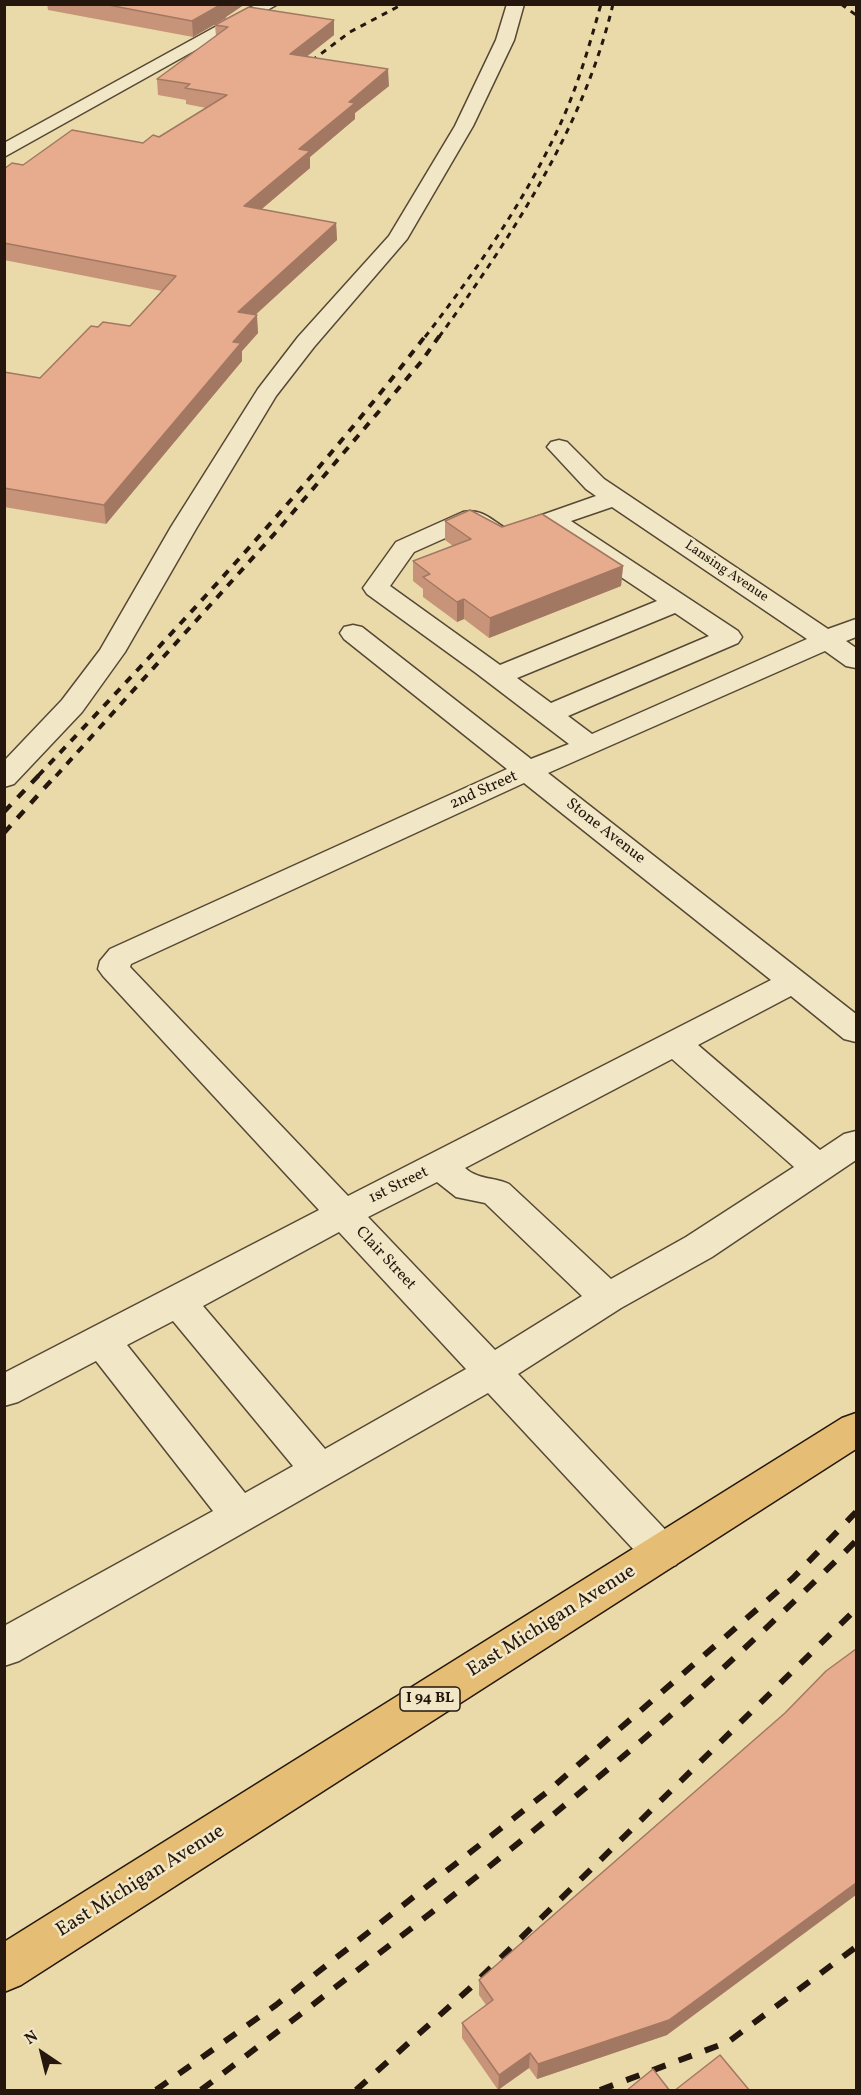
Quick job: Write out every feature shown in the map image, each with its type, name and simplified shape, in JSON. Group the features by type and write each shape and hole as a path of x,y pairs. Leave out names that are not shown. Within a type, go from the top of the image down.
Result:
{"highway":[{"name":"East Michigan Avenue","path":"4,1969 856,1429"}],"street":[{"path":"4,151 270,4"},
{"path":"4,778 72,706 112,652 184,527 267,394 327,317 397,239 464,126 505,40 516,4"},
{"name":"Lansing Avenue","path":"559,447 595,484 856,660"},
{"path":"589,746 376,588 405,547 472,517 502,537 616,498"},
{"path":"551,519 771,666"},
{"path":"497,676 676,603"},
{"name":"2nd Street","path":"116,961 131,951 527,771 589,746 856,627"},
{"name":"Stone Avenue","path":"353,633 856,1031"},
{"path":"547,715 729,637"},
{"name":"Clair Street","path":"116,961 114,969 662,1553"},
{"name":"1st Street","path":"4,1391 793,982"},
{"path":"676,1044 819,1169"},
{"path":"4,1648 454,1395 608,1298 699,1247 856,1143"},
{"path":"441,1165 464,1187 492,1190 496,1193 608,1298"},
{"path":"178,1302 320,1471"},
{"path":"102,1341 240,1516"}],"building":[{"path":"103,4 222,4 192,21"},
{"path":"249,7 334,20 290,54 388,69 349,102 355,103 299,149 310,151 244,206 336,223 238,312 257,315 233,342 241,343 104,505 4,488 4,372 40,378 91,326 98,327 103,322 130,326 176,276 4,243 4,169 12,163 23,165 72,130 143,143 153,135 159,137 227,95 185,88 190,84 157,79 228,27 215,25"},
{"path":"470,510 502,527 542,514 623,566 490,618 464,599 457,602 423,577 430,574 413,561 471,539 445,521"},
{"path":"856,1649 856,1883 669,2020 538,2064 530,2053 499,2075 462,2023 493,2000 479,1980 785,1713 826,1671"},
{"path":"720,2055 750,2091 674,2091"},
{"path":"653,2069 670,2091 626,2091"}],"railway":[{"path":"302,68 350,32 403,4"},
{"path":"425,337 497,237 544,157 577,83 601,4"},
{"path":"439,337 493,260 542,179 564,137 584,94 613,4"},
{"path":"841,4 856,15"},
{"path":"38,776 238,560 381,393 426,335"},
{"path":"56,776 277,531 421,362 440,335"},
{"path":"4,812 40,774"},
{"path":"4,833 57,774"},
{"path":"156,2090 276,2005 547,1792 793,1578 856,1512"},
{"path":"201,2090 465,1886 569,1802 681,1706 856,1541"},
{"path":"356,2090 469,1989 856,1609"},
{"path":"600,2090 728,2042 856,1947"}]}
